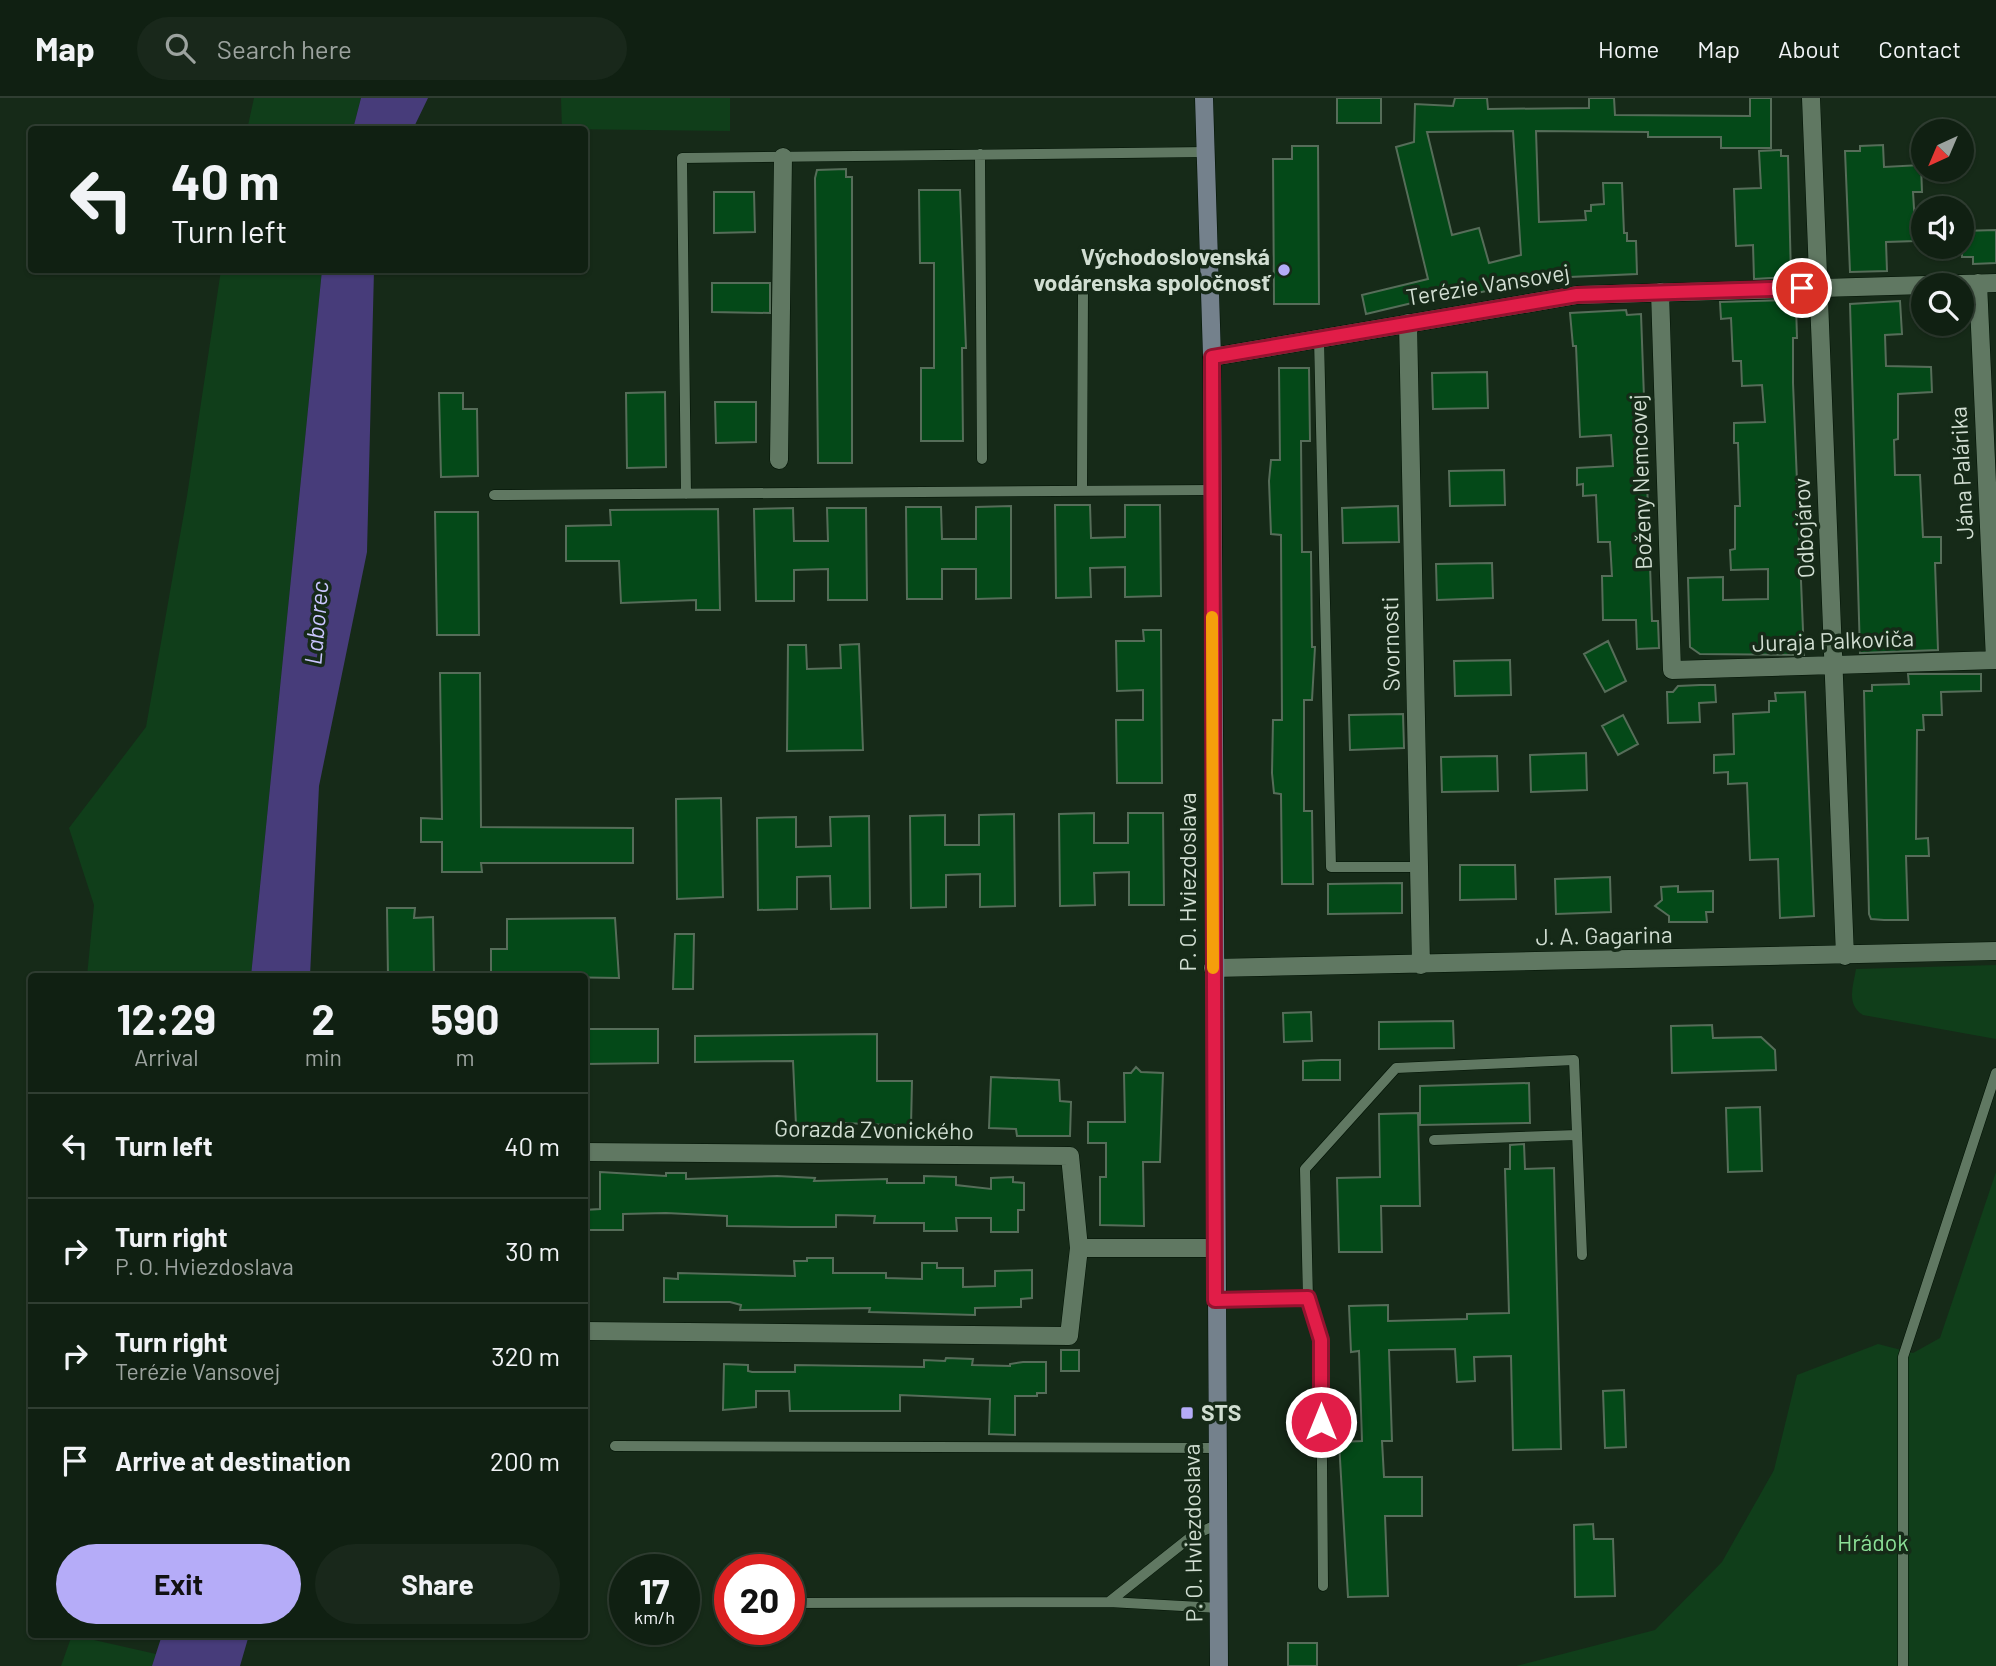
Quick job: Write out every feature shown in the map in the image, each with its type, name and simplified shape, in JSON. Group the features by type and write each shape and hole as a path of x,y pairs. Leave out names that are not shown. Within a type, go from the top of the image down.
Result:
{"street":[{"name":"P. O. Hviezdoslava","path":"1204,98 1212,357 1214,1248 1219,1666"},
{"name":"Odbojárov","path":"1811,98 1835,666 1844,956"},
{"path":"779,460 783,157"},
{"name":"Terézie Vansovej","path":"1212,357 1577,295 1987,283"},
{"name":"Jána Palárika","path":"1987,283 1996,660"},
{"name":"Boženy Nemcovej","path":"1660,292 1672,670"},
{"name":"Svornosti","path":"1408,323 1421,965"},
{"name":"Juraja Palkoviča","path":"1672,670 1996,660"},
{"name":"J. A. Gagarina","path":"1213,968 1996,951"},
{"name":"Gorazda Zvonického","path":"588,1152 1070,1156 1079,1248 1069,1336 588,1331"},
{"path":"1079,1248 1214,1248"}],"lane":[{"path":"686,494 682,158 1207,152"},
{"path":"980,155 982,459"},
{"path":"1082,491 1083,291"},
{"path":"1319,338 1332,867 1420,867"},
{"path":"494,495 1212,490"},
{"path":"1323,1586 1321,1340 1308,1298 1304,1169 1396,1068 1574,1060 1582,1255"},
{"path":"1903,1666 1903,1357 1996,1073"},
{"path":"1434,1140 1577,1135"},
{"path":"1215,1300 1308,1298"},
{"path":"615,1446 1217,1447"},
{"path":"1109,1602 1192,1536 1218,1524"},
{"path":"805,1603 1109,1602 1219,1608"}],"green space":[{"path":"254,98 361,98 354,126 248,126"},
{"path":"561,98 730,98 730,131 588,129 588,126 562,126"},
{"path":"221,273 322,273 251,973 87,973 94,905 69,828 146,727 187,496"},
{"path":"1996,965 1996,1039 1863,1015 1854,1006 1852,989 1856,969"},
{"name":"Hrádok","path":"1996,1172 1996,1666 1516,1666 1655,1630 1722,1562 1774,1470 1797,1375 1878,1344 1913,1353 1940,1338"},
{"path":"71,1638 85,1638 156,1654 152,1666 61,1666"}],"water":[{"path":"361,98 428,98 414,126 354,126"},
{"name":"Laborec","path":"322,273 374,273 367,552 319,786 310,973 251,973"},
{"path":"161,1638 248,1638 240,1666 152,1666"}],"building":[{"path":"1337,98 1381,98 1381,123 1337,123"},
{"path":"1455,98 1487,98 1488,109 1589,108 1589,98 1614,98 1615,115 1750,116 1750,98 1771,98 1771,148 1721,148 1721,137 1648,137 1648,132 1536,131 1539,222 1586,220 1585,211 1591,211 1591,205 1604,204 1603,183 1622,183 1624,233 1627,233 1627,241 1636,241 1637,274 1502,280 1504,287 1477,293 1475,288 1366,314 1362,295 1428,279 1396,147 1414,142 1415,104 1453,106","holes":["1513,131 1521,255 1489,263 1479,228 1452,235 1427,132"]},
{"path":"1883,145 1884,167 1911,166 1911,182 1922,182 1922,192 1913,192 1911,196 1911,241 1886,242 1887,271 1850,272 1845,151 1860,151 1860,146"},
{"path":"1292,146 1318,146 1319,304 1274,304 1273,159 1292,159"},
{"path":"1781,150 1781,156 1788,156 1791,277 1754,279 1753,245 1736,246 1734,189 1761,188 1759,151"},
{"path":"846,169 846,177 852,177 852,463 818,463 815,178 817,170"},
{"path":"919,190 960,190 966,348 962,348 963,441 921,441 921,368 934,368 934,263 920,263"},
{"path":"714,192 754,192 755,232 714,233"},
{"path":"1996,230 1996,263 1973,264 1974,231"},
{"path":"712,283 770,283 770,313 712,312"},
{"path":"1792,300 1792,304 1796,304 1797,338 1793,338 1793,383 1804,655 1700,654 1690,647 1688,578 1723,577 1723,600 1768,599 1768,569 1731,570 1730,550 1735,549 1735,506 1740,506 1738,443 1734,443 1734,423 1765,422 1762,385 1742,386 1741,361 1733,361 1731,318 1721,319 1720,302"},
{"path":"1900,301 1902,334 1885,335 1886,366 1931,367 1932,392 1898,394 1898,439 1894,440 1895,475 1920,475 1923,537 1941,537 1941,563 1935,563 1938,650 1860,653 1850,304"},
{"path":"1626,310 1627,315 1641,314 1652,621 1658,621 1659,648 1637,649 1636,620 1603,620 1602,576 1612,576 1610,542 1598,542 1596,495 1583,496 1583,484 1577,485 1577,468 1613,466 1611,435 1580,437 1576,346 1573,346 1570,313"},
{"path":"1279,368 1309,368 1310,441 1301,441 1302,552 1311,552 1312,647 1315,647 1312,700 1304,700 1304,811 1312,811 1313,884 1282,884 1281,794 1274,793 1272,773 1273,720 1282,720 1281,535 1271,534 1269,481 1271,460 1280,460"},
{"path":"1487,372 1488,408 1433,409 1432,373"},
{"path":"665,392 666,467 627,468 626,393"},
{"path":"439,393 463,393 463,409 477,409 478,476 441,477"},
{"path":"715,402 756,402 756,442 716,443"},
{"path":"1504,470 1505,505 1450,506 1449,471"},
{"path":"1055,505 1090,505 1091,538 1125,537 1125,505 1160,505 1161,596 1125,597 1125,567 1090,568 1091,597 1056,598"},
{"path":"1011,506 1011,598 976,599 976,569 942,569 942,599 907,599 906,507 941,507 942,539 976,539 976,507"},
{"path":"1398,506 1399,542 1343,543 1342,508"},
{"path":"793,508 794,541 828,541 827,508 866,508 867,600 828,600 828,569 794,570 794,601 756,601 754,509"},
{"path":"718,509 720,610 696,610 696,600 621,603 619,561 566,561 566,526 611,525 610,510"},
{"path":"435,512 478,512 479,635 437,635"},
{"path":"1492,563 1493,598 1437,600 1436,564"},
{"path":"1143,630 1161,630 1162,783 1117,783 1116,720 1143,720 1143,690 1117,691 1116,641 1144,641"},
{"path":"1608,641 1626,681 1605,692 1584,654"},
{"path":"859,644 863,750 787,751 788,645 806,645 807,669 841,668 840,645"},
{"path":"1510,660 1511,695 1455,696 1454,661"},
{"path":"440,673 480,673 481,827 633,828 633,863 481,863 482,872 442,872 442,842 421,842 421,818 442,819"},
{"path":"1908,674 1981,674 1981,691 1941,692 1942,715 1923,715 1924,730 1917,730 1916,839 1928,838 1929,856 1906,856 1908,920 1871,919 1864,691 1872,691 1872,685 1909,684"},
{"path":"1715,685 1716,702 1699,703 1700,722 1668,723 1667,692 1673,692 1678,686"},
{"path":"1805,692 1814,916 1780,918 1778,859 1750,860 1747,783 1728,784 1728,772 1714,773 1714,755 1734,754 1733,714 1769,712 1769,701 1776,701 1775,693"},
{"path":"1403,714 1404,748 1350,750 1349,715"},
{"path":"1623,715 1638,744 1618,755 1602,726"},
{"path":"1586,753 1587,790 1531,792 1530,755"},
{"path":"1497,756 1498,791 1442,792 1441,757"},
{"path":"721,798 723,897 677,899 676,799"},
{"path":"1094,813 1094,843 1128,843 1128,813 1163,813 1164,905 1129,905 1129,872 1094,873 1095,905 1060,906 1059,814"},
{"path":"1014,814 1015,906 980,907 980,874 946,875 946,907 911,908 910,816 945,815 945,845 979,845 979,815"},
{"path":"869,816 870,908 831,909 830,876 797,877 797,909 758,910 757,818 796,817 796,847 831,846 830,817"},
{"path":"1460,865 1515,865 1516,899 1460,900"},
{"path":"1610,877 1611,912 1556,914 1555,879"},
{"path":"1402,883 1402,913 1328,914 1328,884"},
{"path":"1678,886 1678,892 1713,891 1713,912 1706,912 1707,922 1669,922 1669,916 1655,906 1662,900 1661,887"},
{"path":"387,908 415,908 414,918 433,917 434,973 388,973"},
{"path":"615,918 619,978 588,978 588,973 491,973 491,949 507,949 507,919"},
{"path":"675,934 694,934 693,989 673,989"},
{"path":"1311,1012 1312,1041 1284,1042 1283,1013"},
{"path":"1453,1021 1454,1048 1379,1049 1379,1022"},
{"path":"1712,1025 1713,1038 1761,1037 1775,1050 1776,1070 1672,1073 1671,1026"},
{"path":"588,1029 658,1029 658,1063 588,1064"},
{"path":"877,1034 877,1081 912,1081 911,1126 845,1123 846,1131 822,1131 822,1126 796,1125 793,1061 695,1062 695,1036"},
{"path":"1340,1060 1340,1080 1303,1080 1303,1061"},
{"path":"1136,1067 1141,1072 1163,1073 1160,1162 1143,1162 1144,1226 1100,1225 1100,1177 1106,1177 1106,1143 1088,1143 1088,1122 1125,1122 1124,1073 1131,1073"},
{"path":"991,1077 1059,1080 1060,1101 1071,1102 1070,1136 1017,1136 1016,1129 989,1128"},
{"path":"1529,1083 1530,1123 1420,1125 1420,1086"},
{"path":"1760,1107 1762,1171 1728,1172 1726,1108"},
{"path":"1418,1113 1420,1206 1381,1206 1382,1252 1339,1252 1337,1178 1380,1177 1379,1114"},
{"path":"1524,1144 1525,1169 1554,1168 1561,1449 1513,1450 1511,1356 1474,1357 1475,1381 1457,1382 1455,1349 1389,1350 1392,1441 1382,1441 1384,1477 1422,1477 1422,1516 1385,1516 1388,1596 1348,1597 1339,1442 1362,1441 1359,1351 1351,1352 1349,1306 1388,1305 1388,1321 1467,1319 1467,1314 1509,1313 1505,1169 1510,1169 1510,1145"},
{"path":"600,1172 666,1176 666,1173 686,1173 686,1179 777,1176 815,1178 814,1181 887,1179 887,1183 924,1183 924,1176 956,1177 956,1185 991,1189 991,1178 1013,1177 1013,1182 1024,1183 1024,1210 1018,1210 1018,1232 991,1232 991,1218 956,1218 957,1231 924,1231 924,1223 874,1223 875,1216 836,1215 836,1227 792,1227 727,1226 727,1216 666,1213 623,1214 623,1230 588,1230 588,1210 600,1209"},
{"path":"807,1258 833,1258 833,1273 886,1273 886,1278 922,1279 922,1263 937,1263 937,1268 963,1268 963,1287 995,1286 995,1271 1032,1270 1032,1298 1021,1299 1021,1307 975,1308 975,1315 869,1312 870,1308 740,1310 741,1305 730,1302 664,1302 664,1278 678,1279 678,1273 795,1276 794,1261 807,1261"},
{"path":"1061,1350 1079,1350 1079,1371 1061,1371"},
{"path":"946,1358 973,1359 972,1365 1010,1366 1023,1362 1046,1362 1046,1393 1037,1393 1037,1396 1015,1396 1015,1435 989,1434 990,1399 900,1395 900,1411 790,1411 789,1391 756,1391 756,1407 723,1410 724,1364 748,1365 748,1371 752,1372 795,1372 795,1365 924,1367 924,1360 945,1361"},
{"path":"1624,1390 1626,1447 1605,1448 1603,1391"},
{"path":"1593,1524 1594,1539 1613,1539 1615,1596 1575,1597 1574,1525"},
{"path":"1288,1643 1317,1643 1317,1666 1288,1666"}],"slow traffic":[{"path":"1212,617 1213,968"}],"place":[{"name":"Východoslovenská vodárenska spoločnosť","path":"1284,270"},
{"name":"STS","path":"1187,1413"}],"route":[{"path":"1321,1422 1321,1340 1308,1298 1215,1300 1212,357 1577,295 1802,288"}]}
